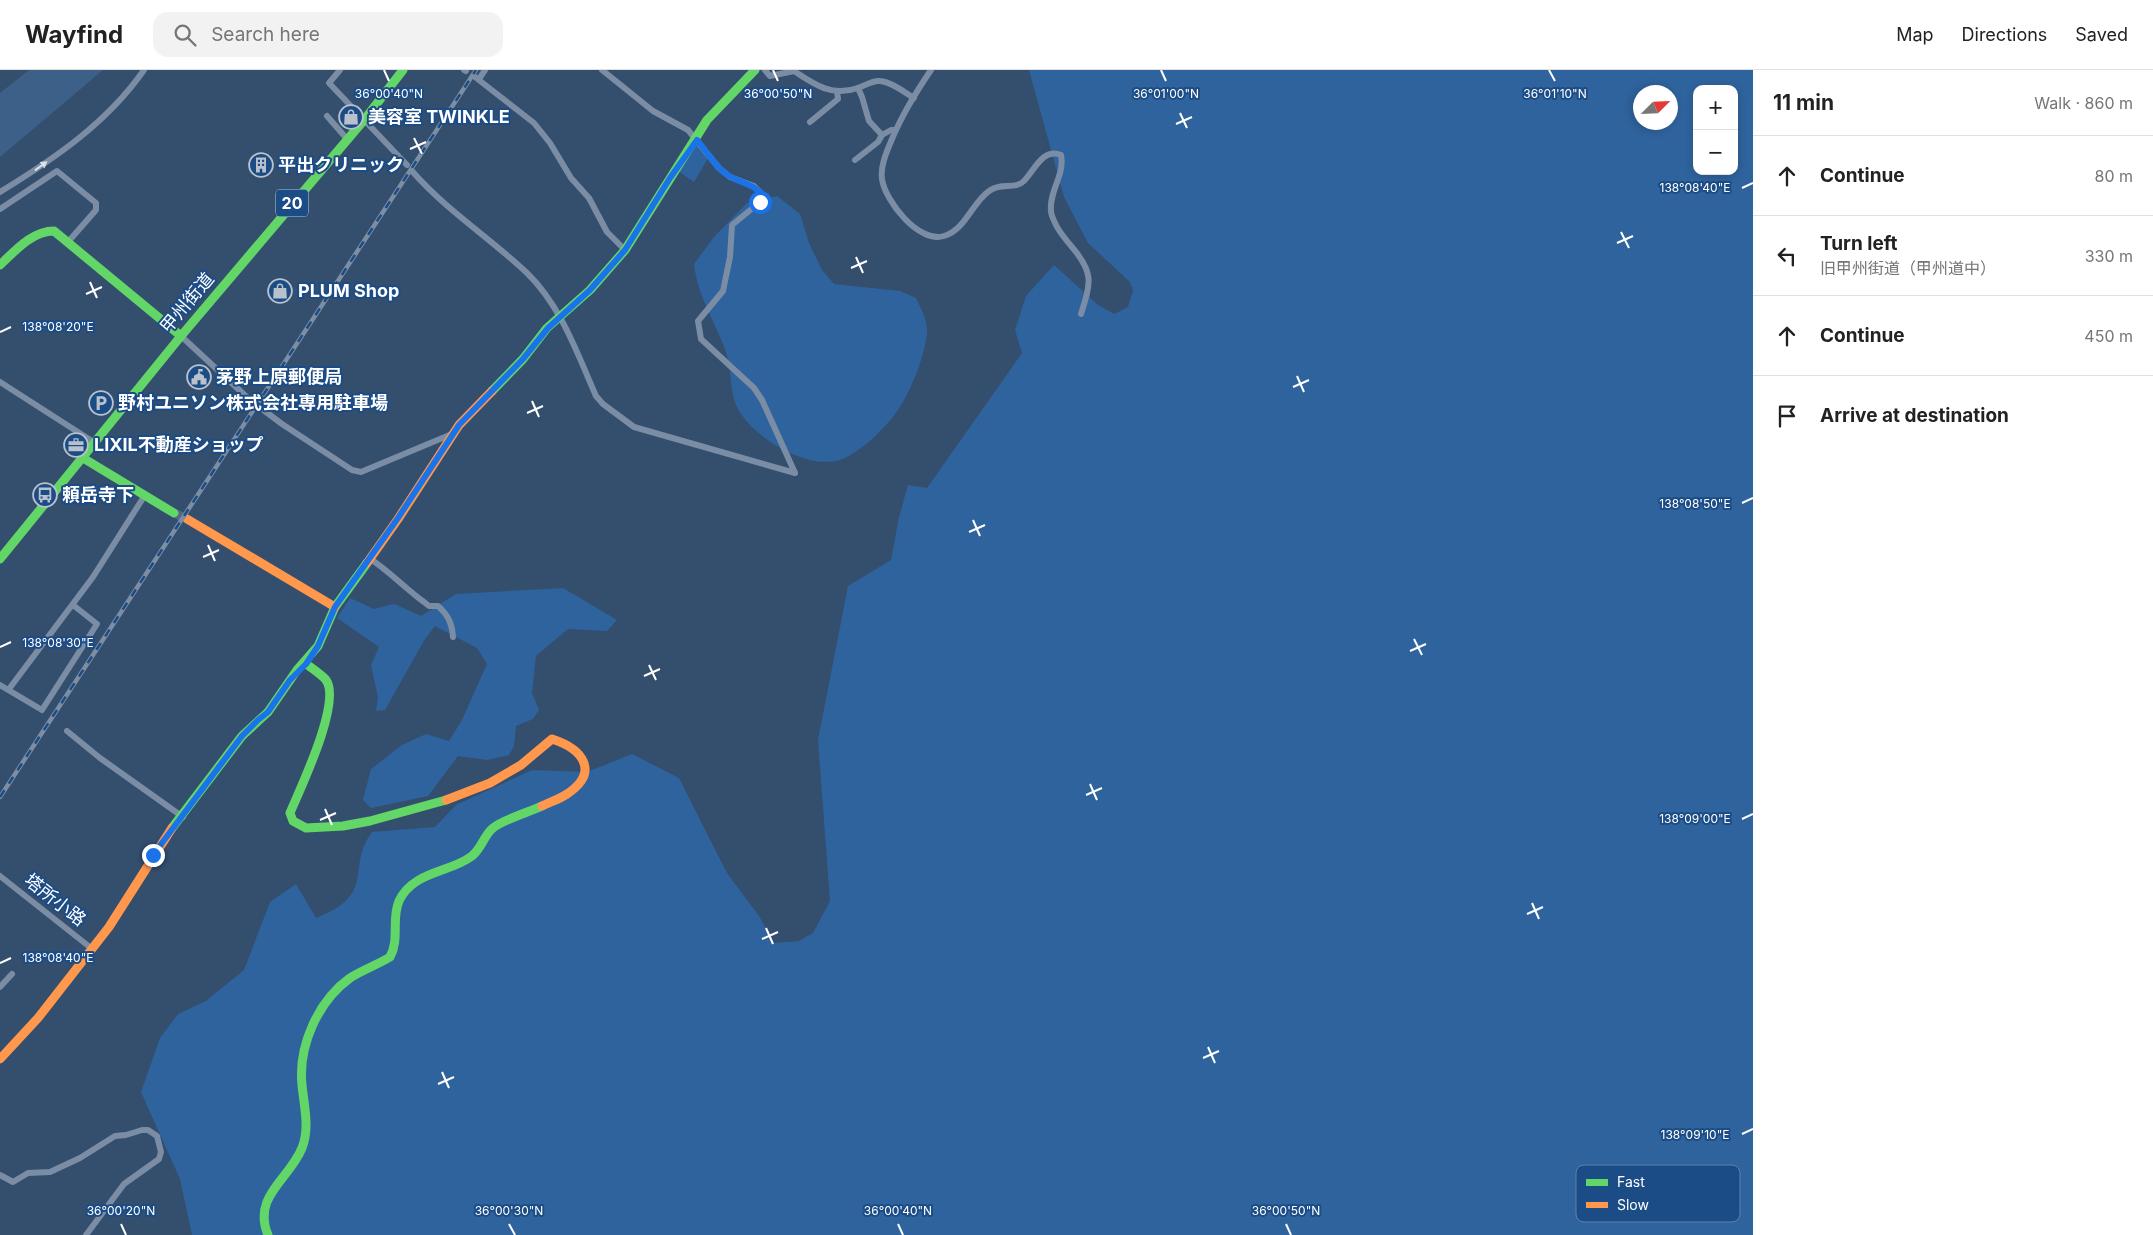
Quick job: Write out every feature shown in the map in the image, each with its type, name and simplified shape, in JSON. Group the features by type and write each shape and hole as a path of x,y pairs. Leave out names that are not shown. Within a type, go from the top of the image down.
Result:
{"main road":[{"name":"甲州街道","path":"0,559 181,336 364,120 403,70"},
{"path":"0,1059 38,1018 119,914 153,855 242,736 268,712 297,670 306,664 318,646 335,607 398,518 452,434 523,359 548,328 590,290 625,250 708,120 727,97 756,70"},
{"path":"0,265 43,230 54,231 181,336"},
{"path":"83,458 174,512"},
{"path":"187,520 335,607"},
{"path":"268,1235 263,1228 263,1209 274,1188 302,1150 306,1131 301,1075 302,1056 316,1018 328,999 344,983 390,957 395,950 396,915 399,899 414,882 472,856 492,828 566,795 584,778 586,770 581,755 562,742 552,739 521,765 490,783 439,802 370,821 306,828 293,821 290,813 316,753 324,727 330,690 326,680 306,664"}],"street":[{"path":"0,192 30,174 84,135 109,112 144,70"},
{"path":"340,70 329,83 407,165"},
{"path":"485,70 477,78 534,123 550,143 571,178 589,198 608,232 625,250"},
{"path":"412,171 440,200 528,274 560,317 596,396 603,404 634,427 795,473 762,400 754,388 700,339 698,321 723,291 730,257 732,225 760,202 761,193 754,186 730,177 719,168 688,130 653,111 602,70"},
{"path":"765,70 770,76 794,71 818,87 837,91 858,88 878,80 889,83 914,98"},
{"path":"931,70 896,130 882,168 884,189 899,213 911,225 937,237 952,232 962,224 989,191 1001,185 1016,186 1023,183 1045,156 1055,153 1061,155 1063,165 1052,197 1051,212 1059,230 1083,260 1089,273 1087,294 1081,314"},
{"path":"858,88 869,121 882,135"},
{"path":"810,122 838,99 837,91"},
{"path":"326,116 347,139"},
{"path":"855,160 878,142 882,135 891,130 896,130"},
{"path":"0,209 57,171 96,202 96,210 68,242"},
{"path":"181,336 250,400 282,424 352,470 361,472 452,434"},
{"path":"0,382 95,443"},
{"path":"9,689 73,605 146,495"},
{"path":"369,558 429,606 438,606 447,614 453,626 454,637"},
{"path":"0,685 42,710 97,624 73,605"},
{"path":"67,731 100,758 183,817"},
{"name":"塔所小路","path":"0,876 91,948"},
{"path":"0,987 12,974"},
{"path":"0,1175 12,1182 28,1173 50,1172 80,1158 114,1136 126,1135 142,1130 157,1136 161,1152 159,1159 124,1184 86,1235"}],"shaded area":[{"path":"29,70 103,70 0,157 0,93"},
{"path":"1029,70 1753,70 1753,1235 192,1235 180,1179 141,1092 160,1038 178,1014 206,1001 244,970 270,902 296,884 316,918 335,909 347,900 354,890 364,845 372,832 435,827 456,805 532,770 587,772 632,754 679,778 727,873 759,916 774,943 799,941 813,933 830,901 818,740 848,586 891,560 899,517 908,485 927,488 1022,353 1015,330 1026,296 1054,265 1097,304 1114,314 1128,307 1133,291 1130,282 1088,243 1064,197"},
{"path":"696,145 708,158 694,182 678,171"},
{"path":"777,196 800,214 809,243 822,270 834,284 900,291 916,298 924,315 927,334 926,343 918,369 903,402 891,419 864,446 845,458 836,461 810,460 783,450 759,433 741,414 732,392 726,352 703,299 696,276 694,264 714,237 747,203"},
{"path":"563,588 617,620 607,631 568,629 536,656 532,693 539,710 533,719 516,726 514,746 509,755 487,760 458,756 428,796 371,808 363,800 371,769 402,745 426,734 449,741 462,720 487,664 477,648 435,626 425,639 385,710 376,711 378,697 371,665 379,647 337,618 350,598 374,609 394,604 421,616 456,594"}],"tunnel":[{"path":"174,513 187,519"}],"railway":[{"path":"0,797 476,70"}],"traffic: fast":[{"path":"0,559 181,336 364,120 403,70"},
{"path":"492,391 523,359 547,328 590,290 625,250 707,120 755,70"},
{"path":"0,265 31,238 38,234 54,231 181,336"},
{"path":"83,458 174,513"},
{"path":"172,828 242,736 268,712 297,670 318,646 335,607 367,563"},
{"path":"305,663 326,680 329,691 329,707 318,746 290,813 293,821 306,828 343,826 370,821 446,800"},
{"path":"268,1235 264,1221 268,1199 296,1159 302,1148 306,1133 302,1085 303,1055 312,1025 328,999 350,978 390,957 393,950 397,908 405,891 422,878 463,862 472,856 487,834 497,825 542,806"}],"traffic: slow":[{"path":"367,563 459,425 492,391"},
{"path":"187,519 335,607"},
{"path":"446,800 490,783 521,765 552,739 563,743 579,755 584,762 585,770 583,778 577,786 564,796 542,806"},
{"path":"0,1059 38,1018 109,927 172,828"}],"place":[{"name":"美容室 TWINKLE","path":"351,117"},
{"name":"平出クリニック","path":"261,165"},
{"name":"PLUM Shop","path":"280,291"},
{"name":"茅野上原郵便局","path":"199,377"},
{"name":"野村ユニソン株式会社専用駐車場","path":"101,403"},
{"name":"LIXIL不動産ショップ","path":"76,445"},
{"name":"頼岳寺下","path":"45,495"}],"route":[{"path":"153,855 242,736 268,712 297,670 306,664 318,646 335,607 398,518 452,434 486,400 548,328 590,290 625,250 670,178 697,140 719,168 730,177 754,186 761,193 760,202"}]}
